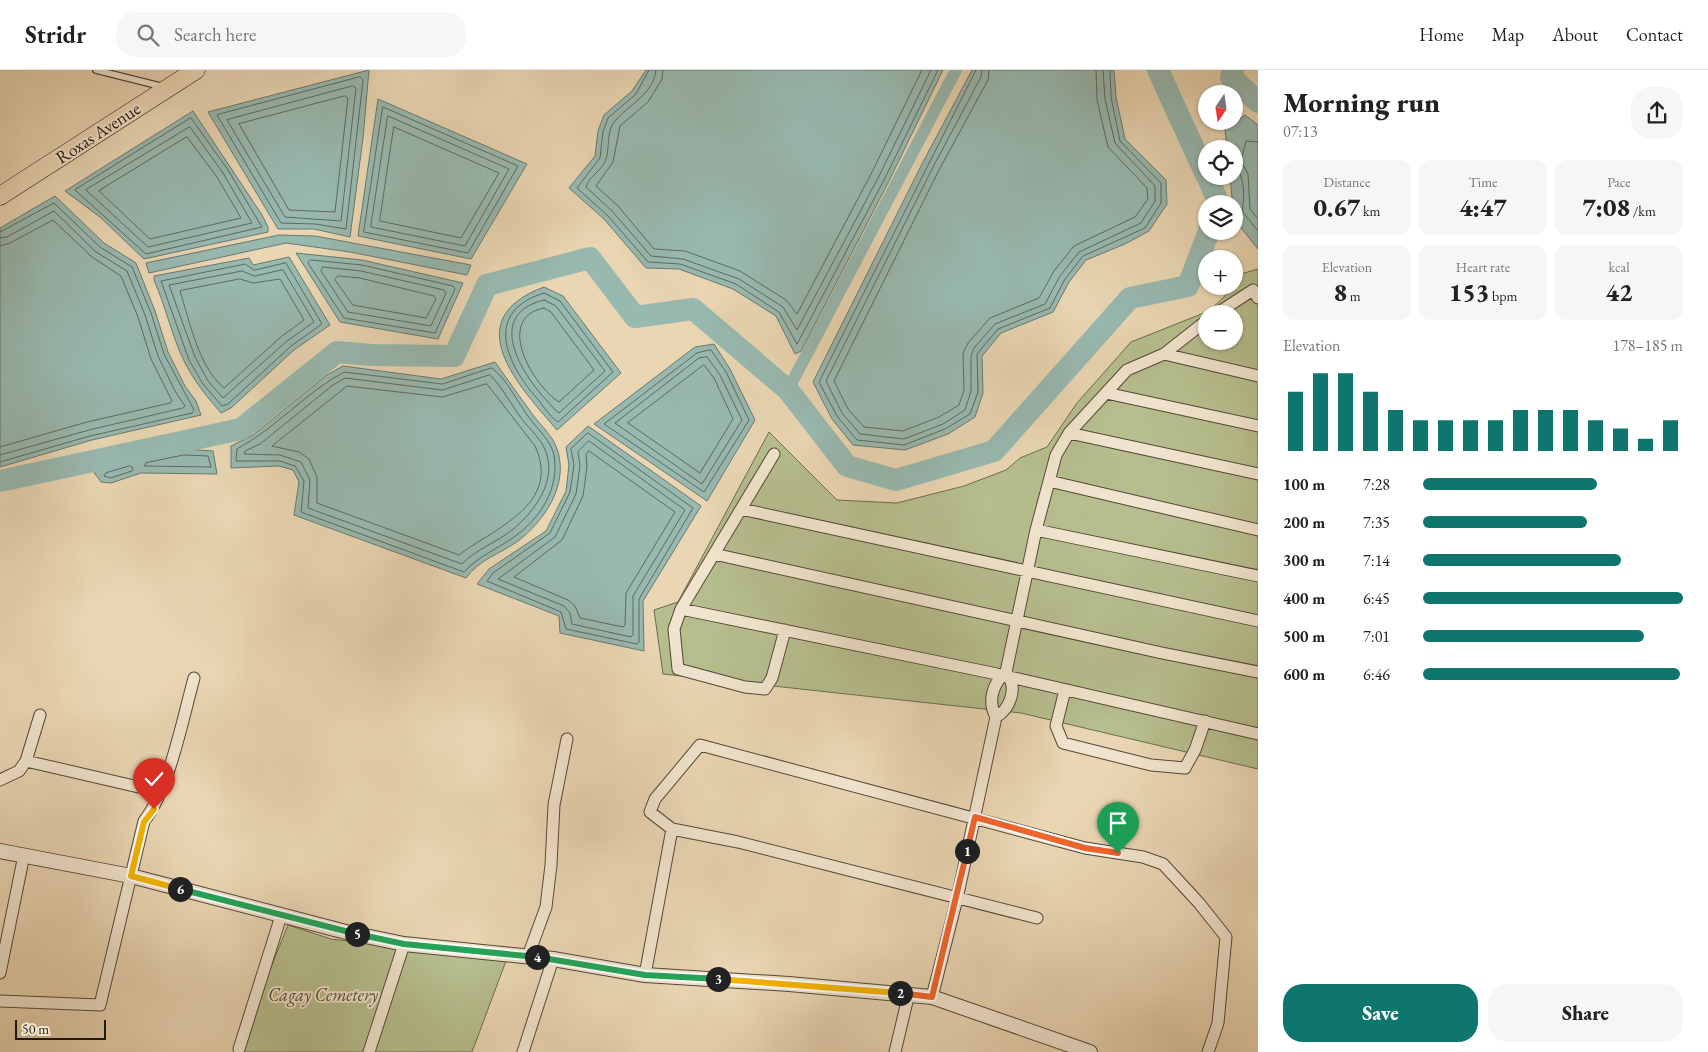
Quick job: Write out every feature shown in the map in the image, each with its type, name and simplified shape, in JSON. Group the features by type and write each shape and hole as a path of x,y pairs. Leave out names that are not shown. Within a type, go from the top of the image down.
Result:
{"main road":[{"name":"Roxas Avenue","path":"0,196 196,70"}],"street":[{"path":"1230,305 1253,290 1258,298"},
{"path":"932,997 957,899 996,717 991,704 996,683 1006,675 1036,530 1056,455 1069,433 1127,370 1164,354 1198,327"},
{"path":"1164,354 1258,376"},
{"path":"1106,393 1258,426"},
{"path":"1069,433 1258,474"},
{"path":"774,454 681,609 674,629 678,669 745,687 765,689 772,678 785,630"},
{"path":"1049,481 1258,530"},
{"path":"741,509 1258,620"},
{"path":"1036,530 1258,576"},
{"path":"714,554 1018,622 1258,672"},
{"path":"681,609 1006,675 1258,734"},
{"path":"996,717 1007,708 1012,687 1006,675"},
{"path":"0,1001 100,1005 144,822 154,809 174,753 194,678"},
{"path":"1065,690 1056,726 1063,743 1151,765 1185,768 1195,750 1204,721"},
{"path":"0,780 19,771 26,761 40,715"},
{"path":"528,956 546,906 551,865 554,805 567,739"},
{"path":"1037,918 738,842 672,828 650,812 654,799 700,745 975,817 1085,848 1143,857 1163,864 1199,903 1226,937 1218,1023 1208,1052"},
{"path":"26,761 160,792"},
{"path":"645,975 672,828"},
{"path":"0,851 131,876 281,916 404,944 553,959 645,975 909,993 932,997 1090,1052"},
{"path":"0,974 24,855"},
{"path":"239,1048 281,916"},
{"path":"369,1052 404,944"},
{"path":"522,1052 553,959"},
{"path":"895,1052 909,993"}],"lane":[{"path":"96,70 168,88"}],"green space":[{"path":"1258,269 1258,769 1021,713 663,674 654,610 678,602 769,432 837,500 897,503 964,486 1006,470 1020,458 1047,447 1077,403 1131,342 1198,315 1198,350 1243,350 1243,305 1215,305 1225,295 1243,295 1243,273"},
{"name":"Cagay Cemetery","path":"288,925 331,939 506,961 472,1052 237,1052"}],"water":[{"path":"369,70 363,138 350,237 314,229 278,229 208,112"},
{"path":"646,70 943,70 888,183 801,351 795,354 776,316 733,289 679,269 646,268 604,219 569,188 595,156 598,131 604,115 632,91"},
{"path":"972,70 1114,70 1116,97 1125,139 1166,180 1167,204 1149,231 1125,244 1086,260 1069,282 1053,312 1001,333 982,356 983,393 975,417 948,434 905,450 853,445 832,419 813,382 923,162"},
{"path":"378,99 527,164 471,259 358,236"},
{"path":"193,111 262,215 268,227 268,232 144,259 100,217 65,191"},
{"path":"1245,115 1258,125 1258,249 1243,230 1243,195 1232,195 1231,185 1243,185 1243,140 1226,140 1225,130 1243,130 1243,116"},
{"path":"55,196 104,243 136,263 155,311 168,352 185,386 196,401 201,415 92,440 0,467 0,228"},
{"path":"279,235 315,236 471,265 467,275 350,252 286,243 149,273 146,263"},
{"path":"296,253 362,260 463,283 438,339 340,322"},
{"path":"289,257 330,325 294,350 231,408 221,413 193,377 180,353 154,276 249,258 253,265"},
{"path":"544,287 563,296 621,373 557,430 513,374 503,354 499,335 504,317 518,301"},
{"path":"714,344 730,369 755,420 707,501 594,424 695,347"},
{"path":"495,362 554,442 558,452 560,477 552,502 528,533 511,546 484,561 466,578 294,515 299,482 293,470 279,466 231,468 231,446 253,435 327,375 343,366 441,379"},
{"path":"588,426 701,506 643,601 644,651 560,633 559,616 477,584 489,569 546,531 566,491 569,465 566,447"},
{"path":"184,449 213,451 217,474 141,473 111,483 101,482 93,471"}],"waterway":[{"path":"788,390 956,70"},
{"path":"1158,70 1198,158"},
{"path":"1233,70 1231,77 1258,102"},
{"path":"1211,185 1215,195"},
{"path":"0,481 241,429 337,352 372,355 454,356 487,285 590,258 635,317 693,309 788,390 847,466 896,480 994,451 1130,298 1188,286 1206,240"}],"route":[{"path":"154,809 144,822 131,876 346,932 404,944 553,959 645,975 909,993 932,997 957,899 975,817 1085,848 1118,853"}]}
